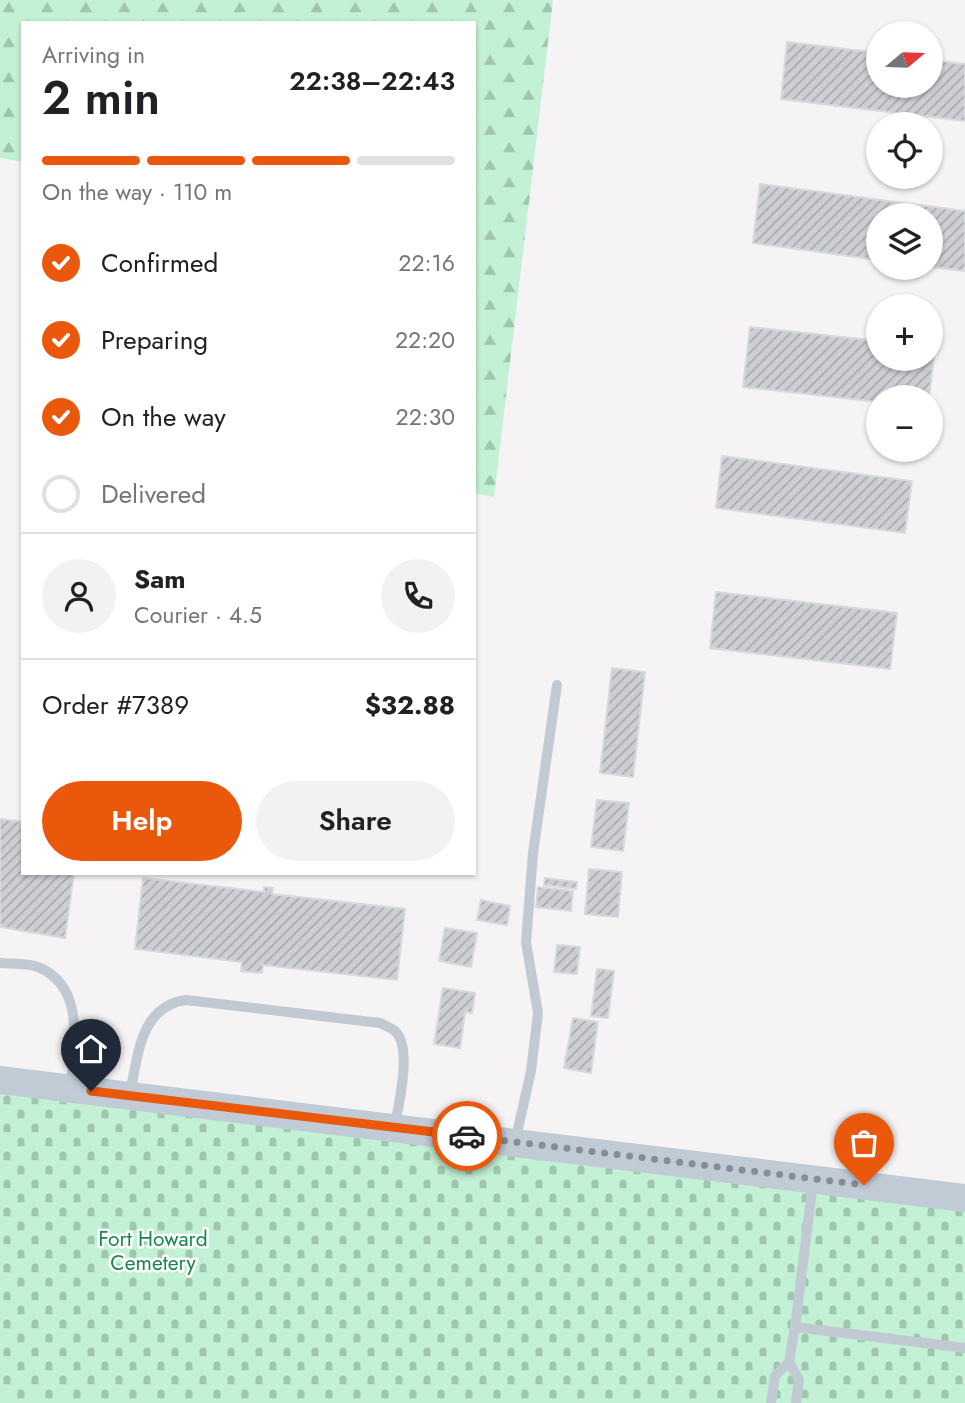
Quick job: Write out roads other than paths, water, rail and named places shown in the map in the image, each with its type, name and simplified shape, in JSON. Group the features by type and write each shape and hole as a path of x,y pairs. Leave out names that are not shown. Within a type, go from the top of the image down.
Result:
{"main road":[{"path":"0,1080 965,1198"}],"lane":[{"path":"515,1142 531,1071 538,1013 526,942 533,853 557,685"},
{"path":"0,962 36,966 60,980 71,1001 74,1023 71,1089"},
{"path":"130,1095 148,1024 159,1009 173,1002 186,1000 380,1023 395,1031 402,1043 404,1057 395,1128"},
{"path":"771,1403 775,1376 789,1362 814,1179"},
{"path":"795,1327 965,1348"},
{"path":"789,1362 799,1380 796,1403"}],"park label":[{"name":"Fort Howard Cemetery","path":"153,1251"}]}
